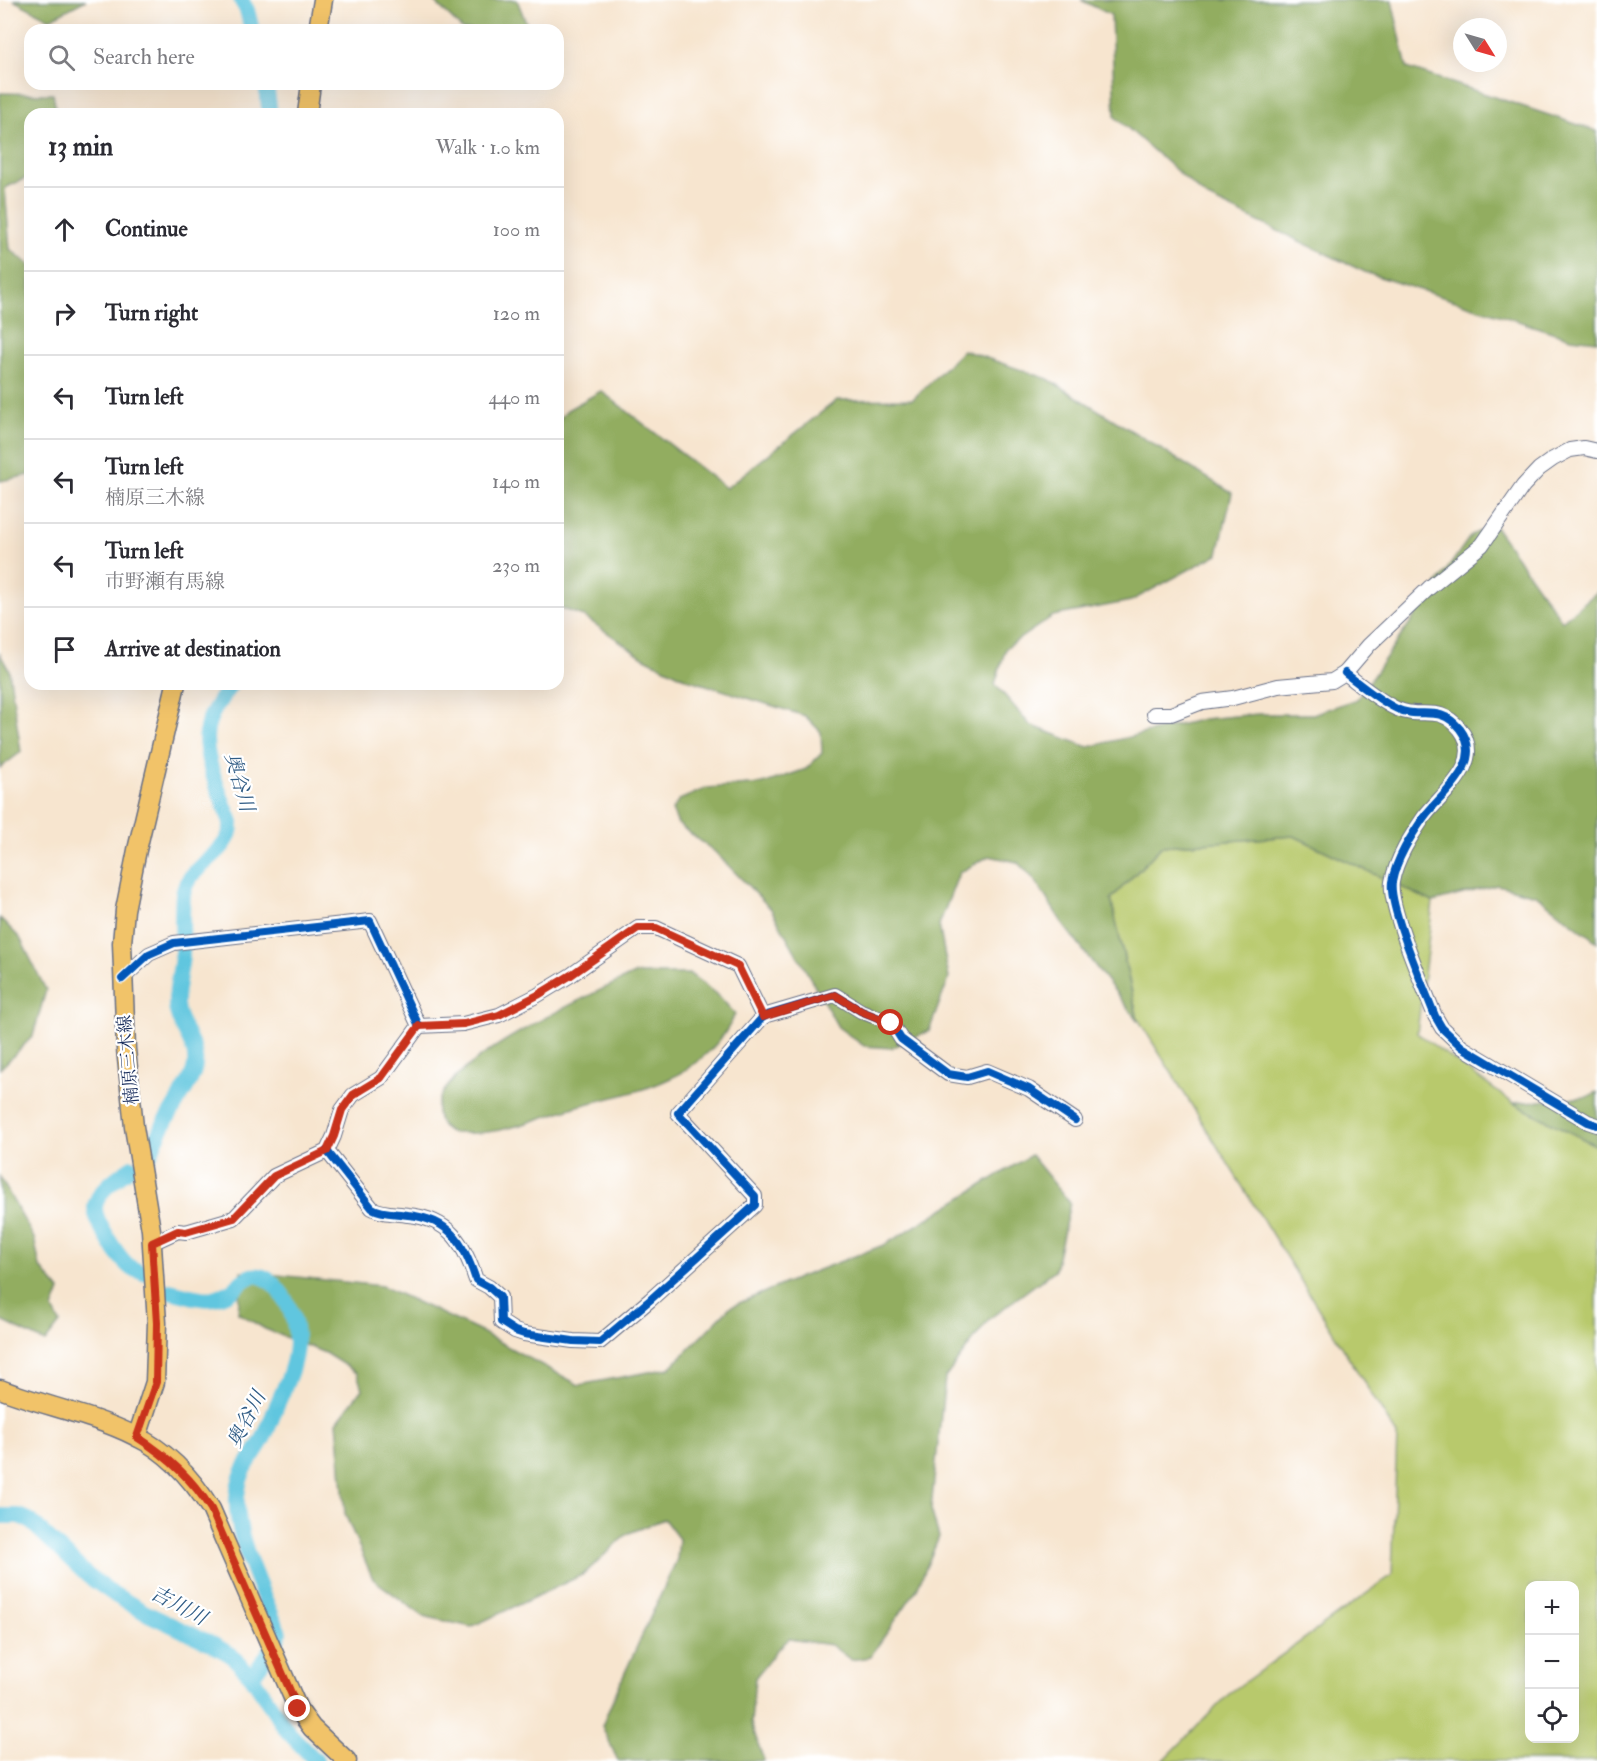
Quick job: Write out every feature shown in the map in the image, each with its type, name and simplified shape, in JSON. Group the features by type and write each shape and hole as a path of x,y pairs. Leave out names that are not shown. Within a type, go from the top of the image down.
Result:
{"main road":[{"path":"319,24 323,0"},
{"path":"308,108 310,90"},
{"name":"楠原三木線","path":"137,1437 156,1382 157,1323 152,1243 134,1127 126,1048 122,979 125,910 175,690"},
{"path":"0,1389 34,1402 90,1418 137,1437 166,1457 200,1491 219,1526 298,1709 312,1728 347,1761"}],"street":[{"path":"1154,714 1171,714 1202,702 1233,698 1278,686 1332,681 1345,673 1369,645 1429,588 1482,545 1523,486 1539,469 1570,450 1584,448 1597,451"},
{"path":"1345,673 1383,702 1400,711 1440,714 1460,729 1466,740 1468,752 1461,774 1415,830 1400,861 1392,885 1406,939 1435,1016 1442,1028 1462,1047 1569,1112 1597,1125"},
{"path":"122,979 149,954 174,943 370,921 419,1026"},
{"path":"419,1026 464,1024 499,1015 563,980 638,928 656,928 738,966 763,1017"},
{"path":"327,1151 372,1208 378,1211 420,1216 439,1223 458,1239 468,1256 476,1280 489,1287 500,1297 501,1322 524,1334 573,1341 600,1342 651,1300 755,1205 755,1196 678,1113 763,1017 835,995 861,1011 891,1023 902,1039 948,1074 967,1077 987,1071 1029,1089 1075,1120"},
{"path":"152,1243 178,1231 186,1232 234,1218 274,1176 327,1151 342,1110 353,1095 381,1078 419,1026"}],"green space":[{"path":"13,0 86,0 50,19"},
{"path":"433,0 517,0 527,24 457,24"},
{"path":"1081,0 1392,0 1407,68 1597,131 1597,341 1571,338 1367,273 1208,198 1115,117 1111,15"},
{"path":"0,93 53,94 56,108 24,108 24,179 5,188 10,249 24,260 24,476 0,481"},
{"path":"963,350 1048,379 1232,493 1218,554 1131,601 1053,616 1006,648 995,684 1030,725 1088,747 1203,719 1258,714 1313,714 1357,699 1471,535 1494,525 1562,621 1597,592 1597,942 1536,895 1497,885 1433,902 1294,836 1162,846 1111,899 1138,1021 1065,927 1034,879 1017,862 989,856 959,873 939,925 949,978 929,1031 891,1048 864,1046 838,1027 771,909 715,852 678,824 672,810 679,800 707,788 763,784 806,769 822,753 821,732 805,716 687,679 643,657 583,616 564,609 564,414 601,391 726,488 837,400 913,399"},
{"path":"0,654 9,670 21,752 0,768"},
{"path":"1294,836 1433,902 1417,1033 1513,1103 1597,1146 1597,1761 1163,1761 1231,1692 1392,1575 1397,1435 1138,1019 1111,899 1162,846"},
{"path":"0,918 20,938 46,990 33,1036 0,1069"},
{"path":"634,974 690,974 720,997 735,1014 725,1033 704,1056 677,1075 653,1086 494,1131 451,1133 443,1127 437,1114 442,1095 459,1074 486,1053 518,1033"},
{"path":"1597,1092 1597,1146 1513,1103 1587,1097"},
{"path":"1031,1155 1070,1203 1055,1270 989,1319 945,1378 931,1509 939,1537 917,1589 870,1657 851,1660 831,1645 789,1639 776,1651 755,1678 751,1723 764,1761 618,1761 602,1726 677,1559 679,1539 664,1519 627,1534 584,1574 471,1627 423,1616 373,1579 345,1514 337,1422 362,1389 357,1373 325,1353 265,1329 238,1313 241,1271 382,1286 477,1330 579,1385 670,1368 730,1307 886,1244"},
{"path":"0,1177 34,1238 40,1267 60,1291 53,1309 60,1323 45,1342 0,1320"}],"waterway":[{"name":"奥谷川","path":"241,0 247,10 250,24"},
{"name":"奥谷川","path":"267,90 269,108"},
{"name":"奥谷川","path":"150,1155 164,1124 190,1081 195,1065 191,1042 177,1013 176,1005 182,955 183,895 192,875 218,851 230,833 231,822 212,772 206,745 209,721 227,690"},
{"name":"奥谷川","path":"132,1167 104,1190 95,1208 103,1231 121,1257 131,1268 144,1273"},
{"name":"奥谷川","path":"169,1291 209,1299 229,1292 249,1277 263,1277 274,1284 285,1299 296,1330 292,1368 266,1433 245,1467 238,1488 238,1514 245,1548 279,1633 272,1648 252,1677"},
{"name":"吉川川","path":"0,1516 19,1516 29,1520 88,1576 115,1595 231,1655 252,1677 288,1732 316,1761"}],"cycle path":[{"path":"1345,673 1397,709 1445,716 1460,729 1467,742 1468,754 1465,765 1450,788 1414,832 1400,856 1392,882 1392,894 1401,928 1435,1016 1442,1028 1462,1047 1588,1122 1597,1125"},
{"path":"122,979 149,954 174,943 370,921 419,1026"},
{"path":"327,1151 372,1208 422,1217 435,1222 453,1235 466,1255 476,1280 489,1287 500,1297 501,1322 524,1334 573,1341 600,1342 755,1205 755,1196 678,1113 767,1015 835,995 861,1011 891,1023 901,1039 948,1074 967,1077 987,1071 1029,1089 1075,1120"}],"route":[{"path":"298,1709 211,1509 200,1491 181,1470 159,1451 137,1437 156,1382 157,1323 152,1243 178,1231 186,1232 210,1227 234,1218 274,1176 327,1151 342,1110 353,1095 381,1078 419,1026 464,1024 499,1015 571,975 638,928 656,928 738,966 763,1017 835,995 861,1011 891,1023"}]}
